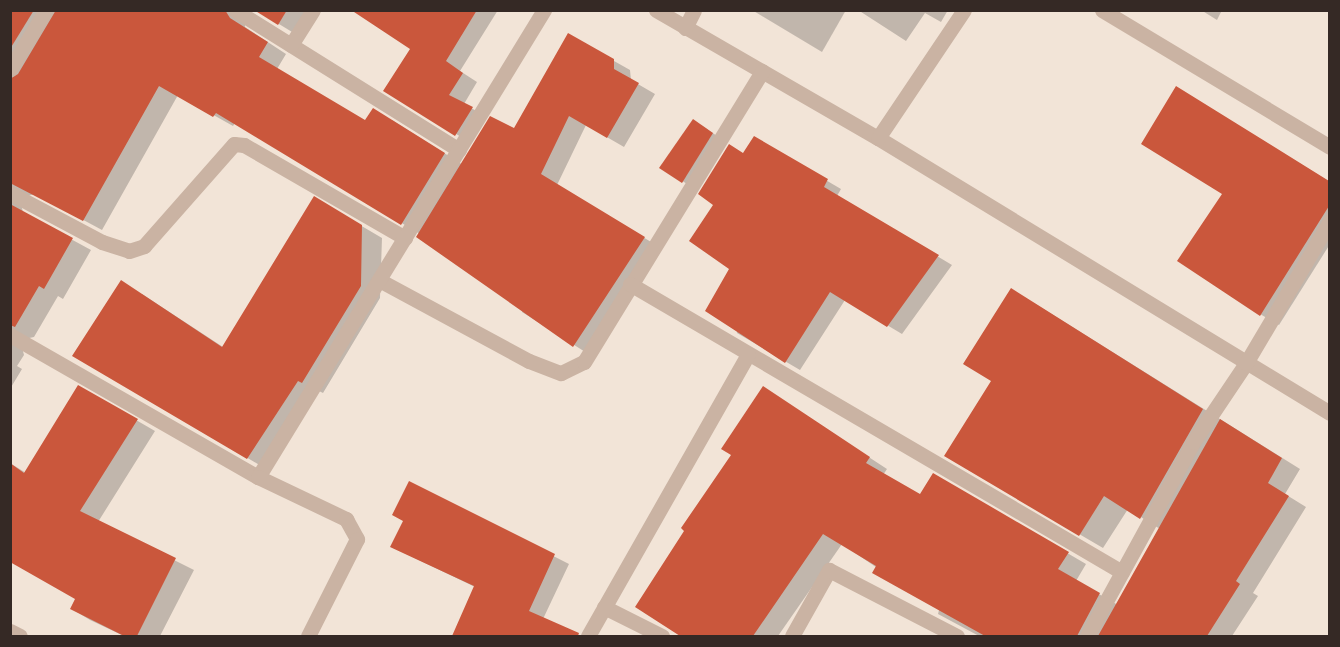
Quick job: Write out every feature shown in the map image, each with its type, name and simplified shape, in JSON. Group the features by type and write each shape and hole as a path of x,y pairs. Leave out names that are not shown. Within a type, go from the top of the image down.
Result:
{"street":[{"path":"10,69 46,10"},
{"path":"235,10 459,150"},
{"path":"291,45 313,10"},
{"path":"258,477 544,10"},
{"path":"656,10 878,138 1329,413"},
{"path":"685,27 694,10"},
{"path":"878,138 964,10"},
{"path":"1102,10 1329,147"},
{"path":"379,280 529,361 561,373 584,362 762,71"},
{"path":"10,193 102,242 129,251 144,246 234,144 244,145 405,238"},
{"path":"1087,636 1193,442 1246,363 1329,221"},
{"path":"630,284 1122,572"},
{"path":"10,335 258,477 346,519 357,539 308,636"},
{"path":"588,636 748,354"},
{"path":"792,636 829,570 957,636"},
{"path":"604,607 662,636"},
{"path":"10,631 20,636"}],"building":[{"path":"10,10 34,10 10,49"},
{"path":"56,10 225,10 230,18 268,42 259,57 365,120 373,108 445,153 401,225 216,113 213,117 159,86 83,221 10,183 10,79 18,74"},
{"path":"254,10 287,10 278,25"},
{"path":"351,10 477,10 446,61 463,73 449,95 473,107 455,136 383,91 410,49"},
{"path":"568,33 614,59 614,69 639,83 607,138 569,116 541,174 645,237 573,347 416,237 490,116 514,128"},
{"path":"1176,86 1329,181 1329,206 1260,316 1177,261 1222,194 1141,144"},
{"path":"693,119 713,133 682,183 659,168"},
{"path":"754,136 828,179 824,187 939,255 887,327 830,292 785,363 705,311 729,269 689,241 713,205 698,194 729,144 743,153"},
{"path":"314,196 362,225 361,286 302,383 298,381 247,459 72,356 121,280 222,347"},
{"path":"10,204 73,238 44,289 39,286 15,327 10,325"},
{"path":"1011,288 1203,409 1140,519 1104,496 1079,536 944,456 991,381 963,364"},
{"path":"78,385 138,419 80,511 176,558 137,636 124,636 70,609 75,599 10,562 10,463 24,473"},
{"path":"763,386 870,457 866,463 920,494 933,473 1069,552 1058,569 1100,593 1077,636 985,636 872,573 876,566 823,534 753,636 680,636 635,607 684,531 681,528 731,455 721,449"},
{"path":"1220,419 1282,458 1268,483 1289,496 1236,581 1240,584 1207,636 1098,636"},
{"path":"409,481 555,554 529,611 579,633 578,636 452,636 474,586 390,547 403,521 392,515"}]}
